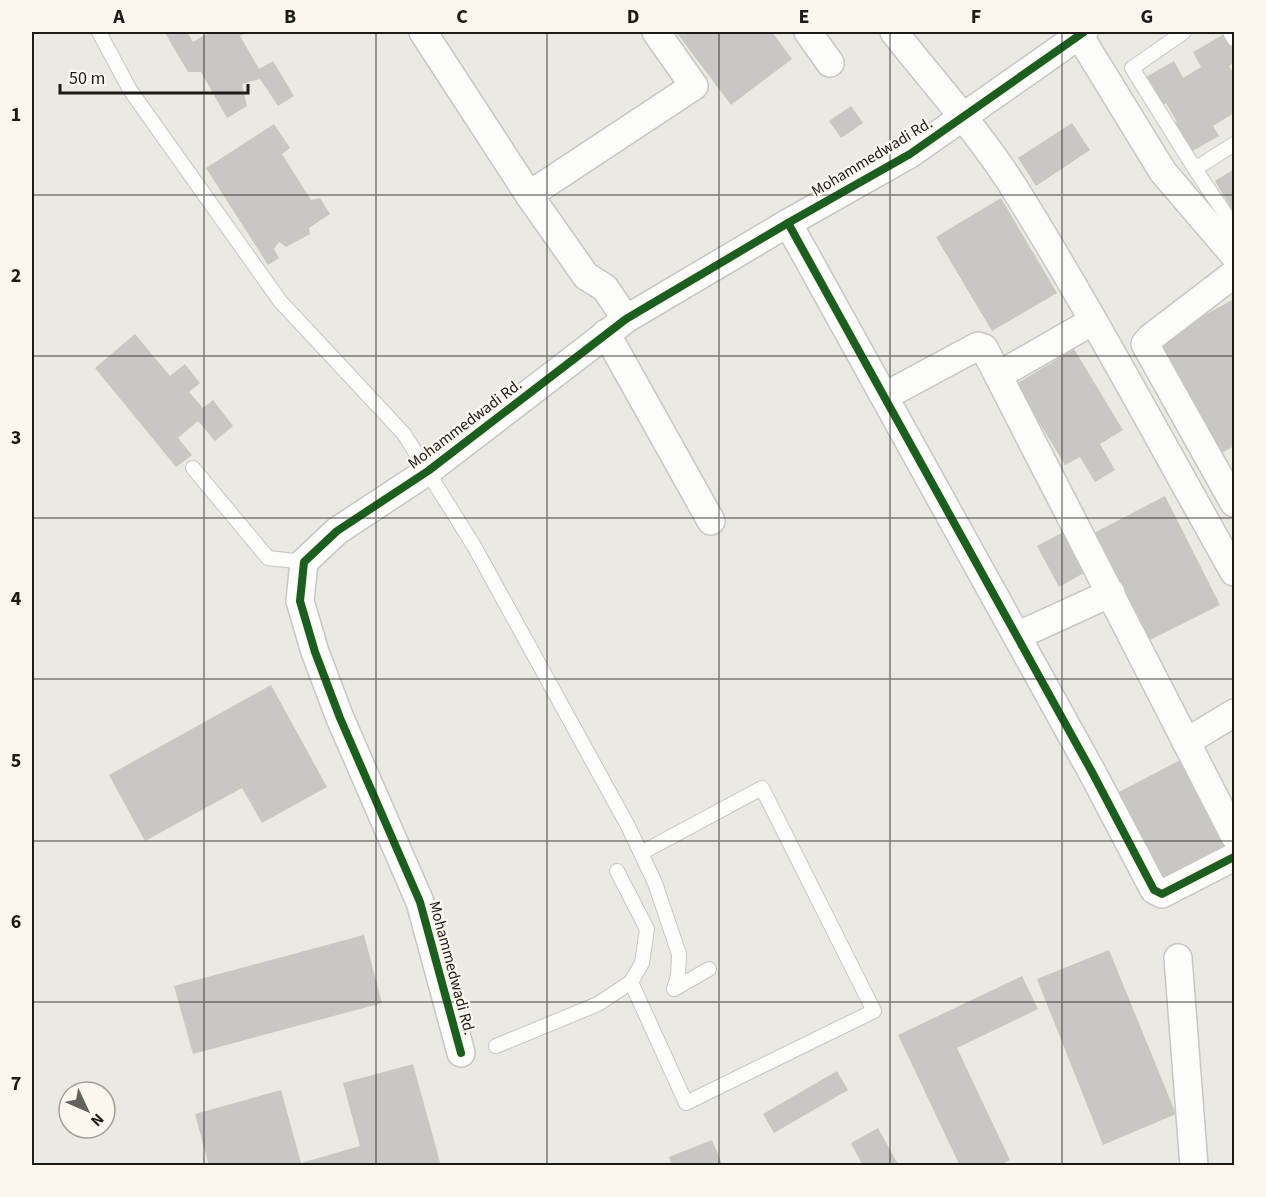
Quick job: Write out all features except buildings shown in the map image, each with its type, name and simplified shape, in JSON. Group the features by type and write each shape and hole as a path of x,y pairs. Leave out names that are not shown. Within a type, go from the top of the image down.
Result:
{"street":[{"path":"423,32 529,195 586,276 604,288 615,327 711,521"},
{"path":"529,195 694,86 656,32"},
{"path":"808,32 830,63"},
{"path":"894,32 963,117 1012,186 1093,321 1234,572"},
{"name":"Mohammedwadi Rd.","path":"461,1053 420,902 340,718 315,651 300,601 304,562 337,531 428,471 615,327 788,223 910,154 1082,33"},
{"path":"1082,33 1163,172 1234,255"},
{"path":"788,223 1017,636 1154,890 1162,894 1234,857"},
{"path":"1234,274 1145,344 1234,503"},
{"path":"999,375 1093,321"},
{"path":"885,396 978,346 984,348 1234,835"},
{"path":"1017,636 1111,593"},
{"path":"1186,742 1234,713"},
{"path":"1178,958 1194,1166"}],"lane":[{"path":"99,32 130,90 280,301 404,435 474,546 628,826 655,883 679,954 678,976 674,989 709,969"},
{"path":"1184,32 1132,68 1234,227"},
{"path":"1230,32 1234,39"},
{"path":"1195,169 1234,144"},
{"path":"193,468 268,558 304,562"},
{"path":"631,982 686,1103 874,1011 762,788 641,853"},
{"path":"496,1046 598,1004 631,982 642,963 646,929 617,871"}],"cycle path":[{"path":"461,1053 420,902 340,718 315,652 300,601 304,562 337,531 428,471 626,319 910,154 1084,32"},
{"path":"788,223 1092,772 1154,890 1162,894 1234,857"}]}
